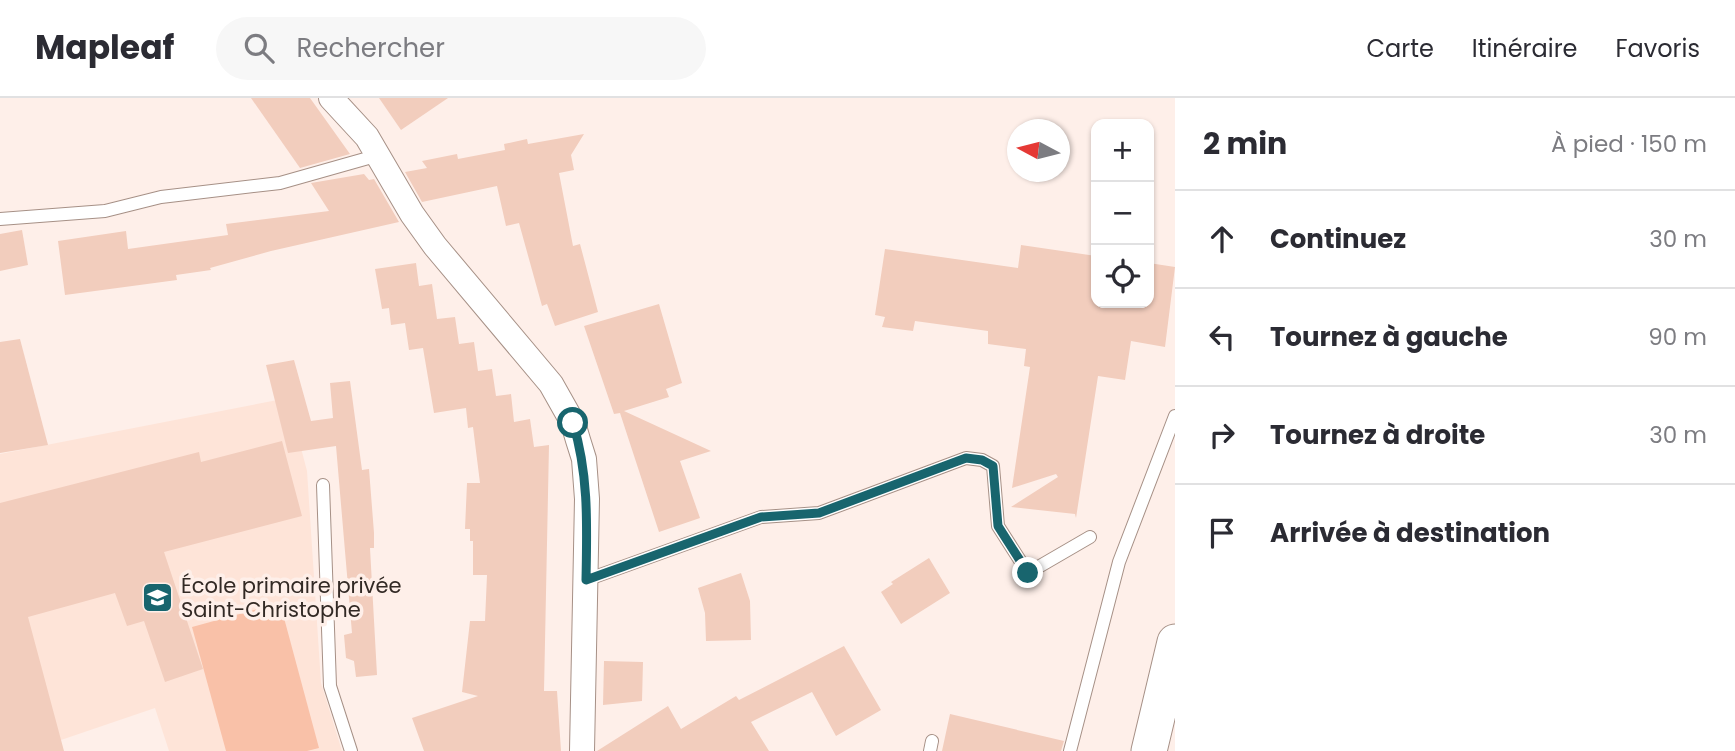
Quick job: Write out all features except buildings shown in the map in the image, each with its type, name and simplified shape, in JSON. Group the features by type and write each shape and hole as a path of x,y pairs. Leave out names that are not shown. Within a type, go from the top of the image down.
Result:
{"main road":[{"path":"1149,751 1175,642"}],"street":[{"path":"331,98 358,126 379,155 420,225 551,383 573,423 584,459 586,479 582,751"}],"lane":[{"path":"0,219 105,211 161,197 280,184 379,155"},
{"path":"1070,751 1119,562 1175,416"},
{"path":"586,580 761,517 819,513 966,458 982,460 993,466 998,526 1028,573 1090,537"},
{"path":"323,485 330,686 351,751"}],"shaded area":[{"name":"École primaire privée Saint-Christophe","path":"288,398 307,471 321,683 342,751 169,751 155,708 61,740 0,751 0,454"},
{"path":"280,603 319,748 307,751 226,751 192,627"}],"place":[{"name":"École primaire privée Saint-Christophe","path":"158,597"}],"route":[{"path":"573,423 584,459 586,479 586,580 761,517 819,513 966,458 982,460 993,466 998,526 1028,573"}]}
